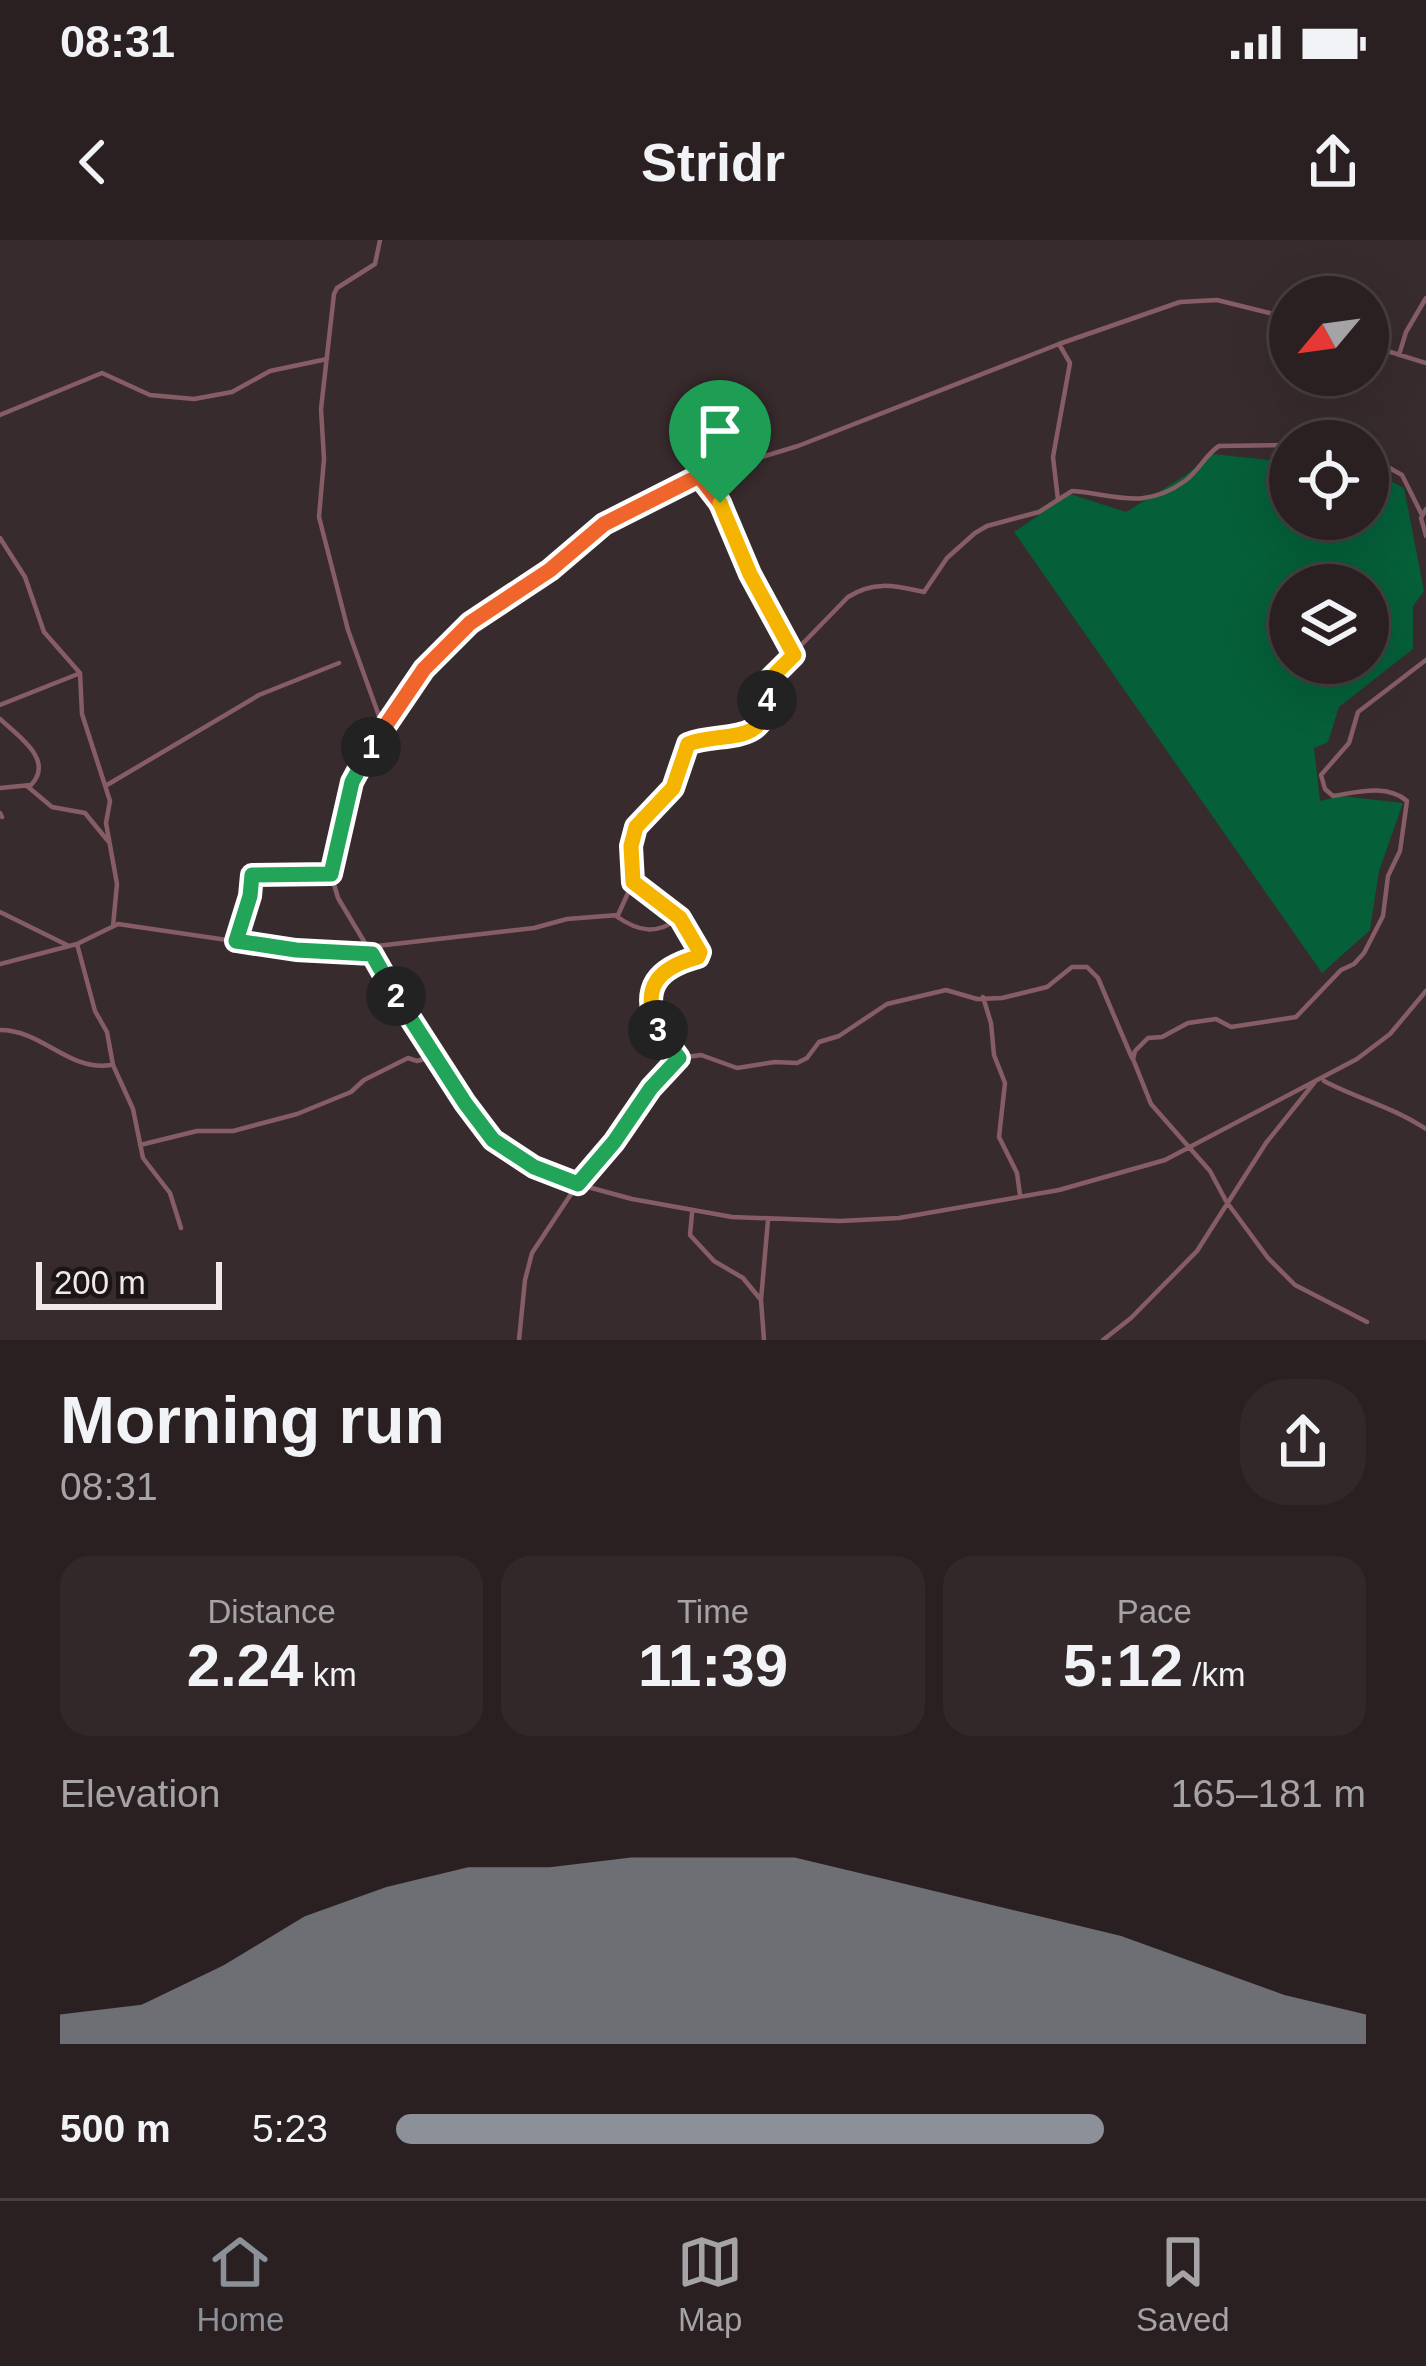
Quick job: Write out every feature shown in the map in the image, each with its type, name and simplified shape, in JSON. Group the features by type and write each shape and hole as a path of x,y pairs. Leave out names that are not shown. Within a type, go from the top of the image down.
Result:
{"street":[{"path":"380,240 375,264 335,289 321,409 324,459 319,517 348,630 384,730"},
{"path":"1399,355 1426,298"},
{"path":"1269,312 1235,303 1180,302 814,440 699,476 604,524 550,570 483,613 433,660 352,782 331,874 338,898 465,1103 493,1140 534,1167 578,1184 693,1210 768,1220 899,1219 1115,1175 1169,1159 1318,1080 1387,1037 1426,991"},
{"path":"1058,500 1053,457 1070,363 1059,344"},
{"path":"1389,352 1426,363"},
{"path":"0,406 2,414 102,374 150,395 194,398 232,392 270,371 327,358"},
{"path":"616,916 633,882 631,846 636,827 673,788 688,744 761,726 770,679 854,592 897,584 924,592 947,558 987,526 1031,515 1072,491 1109,499 1144,498 1187,480 1219,446 1269,446"},
{"path":"1389,468 1402,475 1424,511 1426,536"},
{"path":"699,476 720,503 750,574 794,655"},
{"path":"0,538 25,577 44,632 80,673 82,714 110,801 106,823 116,868 113,926"},
{"path":"1133,1059 1148,1038 1162,1037 1188,1023 1216,1019 1231,1027 1296,1017 1364,953 1386,906 1388,876 1399,854 1407,802 1394,792 1360,790 1334,796 1325,790 1322,775 1349,743 1358,712 1426,660"},
{"path":"107,785 259,694 339,663"},
{"path":"0,705 80,673"},
{"path":"0,719 40,760 38,778 27,786 0,788"},
{"path":"27,786 52,807 85,813 111,846"},
{"path":"236,941 252,875 331,874"},
{"path":"633,882 680,918 700,955 662,970 652,1000 660,1035 679,1058"},
{"path":"0,912 73,945 94,1011 107,1032 113,1065 133,1109 147,1166 172,1197 181,1228"},
{"path":"0,964 73,945 113,926 296,950 370,950 534,928 567,919 616,916 637,929 651,931 680,918"},
{"path":"519,1340 532,1253 578,1184 679,1058 701,1055 737,1068 796,1063 807,1058 819,1042 839,1036 887,1004 935,991 1002,998 1056,983 1072,967 1089,968 1116,1014 1151,1104 1210,1171 1268,1258 1294,1285 1366,1322"},
{"path":"982,997 994,1055 1004,1077 1000,1142 1017,1173 1020,1196"},
{"path":"0,1030 23,1034 89,1068 113,1065"},
{"path":"140,1144 193,1132 233,1131 297,1114 353,1091 401,1061 437,1056"},
{"path":"1318,1080 1389,1107 1426,1130"},
{"path":"1103,1340 1186,1264 1222,1215 1226,1201 1318,1080"},
{"path":"693,1210 690,1235 714,1261 743,1278 761,1300"},
{"path":"764,1340 761,1300 768,1220"}],"green space":[{"path":"1212,454 1269,460 1269,540 1389,540 1389,480 1404,488 1424,591 1413,606 1413,649 1389,668 1389,564 1269,564 1269,684 1368,684 1339,707 1328,742 1314,748 1320,801 1341,796 1403,803 1379,871 1370,930 1322,973 1014,532 1070,494 1126,512"}],"route":[{"path":"699,476 720,503 750,574 794,655 770,679 761,726 688,744 673,788 636,827 631,846 633,882 680,918 700,955 662,970 653,990 654,1021 679,1058 578,1184 520,1159 493,1140 372,954 236,941 252,875 331,874 353,779 399,704 470,623 550,570 604,524 672,488 699,476"}]}
